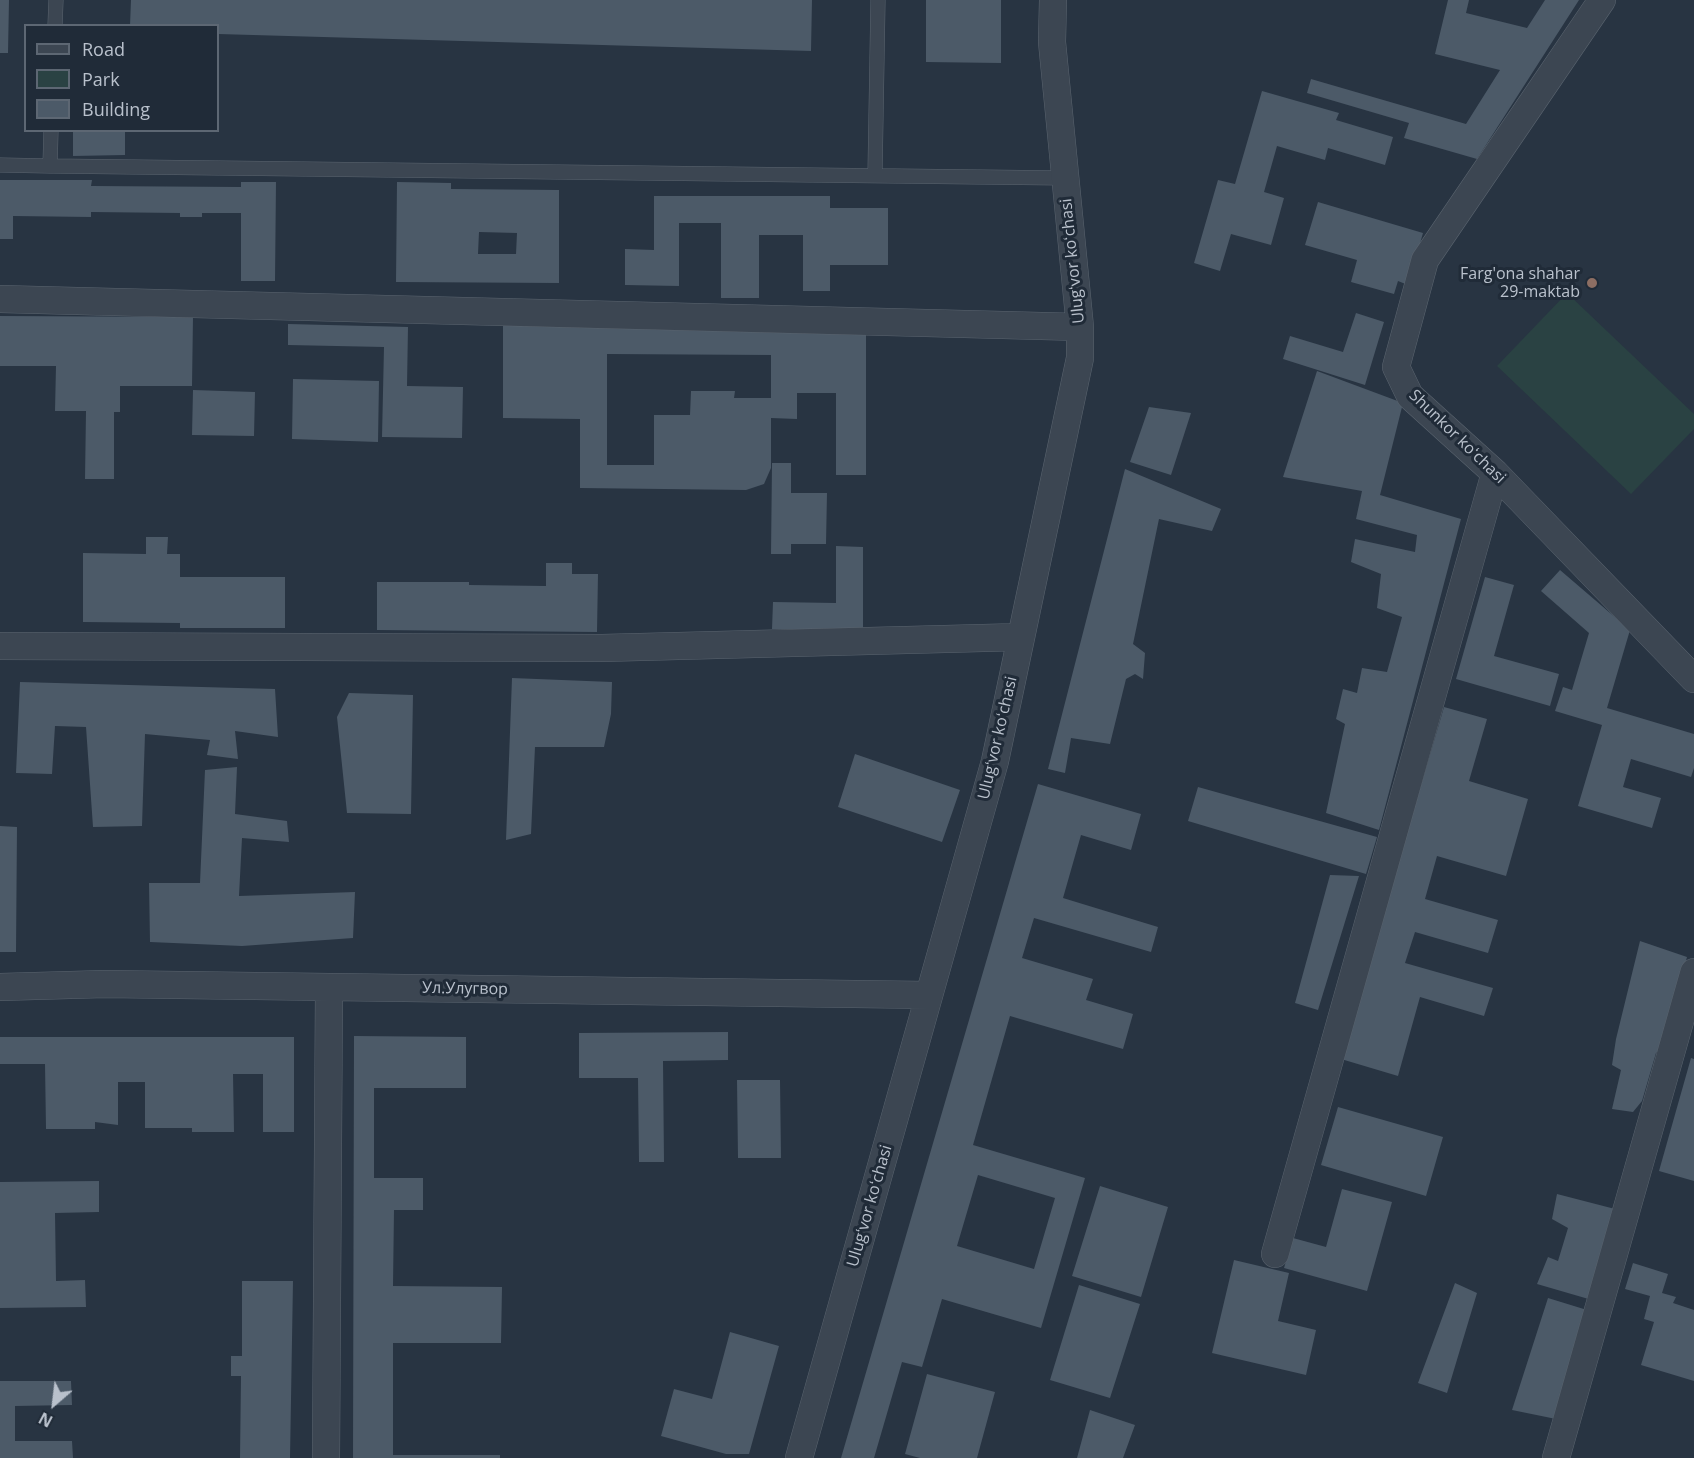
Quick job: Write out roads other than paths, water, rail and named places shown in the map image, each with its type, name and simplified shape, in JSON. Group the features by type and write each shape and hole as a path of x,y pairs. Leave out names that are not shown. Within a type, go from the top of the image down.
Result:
{"street":[{"name":"Ulugʻvor koʻchasi","path":"799,1458 995,761 1080,358 1080,327 1052,42 1053,0"},
{"name":"Shunkor koʻchasi","path":"1602,0 1425,260 1396,367 1410,396 1495,473 1694,679"},
{"path":"0,299 1080,327"},
{"path":"1275,1254 1495,473"},
{"path":"0,646 602,648 1021,637"},
{"path":"1556,1458 1694,972"},
{"name":"Ул.Улугвор","path":"0,987 105,984 929,995"},
{"path":"326,1458 329,987"}],"lane":[{"path":"55,24 56,0"},
{"path":"875,174 878,0"},
{"path":"50,166 51,132"},
{"path":"0,165 1065,178"}],"place":[{"name":"Farg'ona shahar 29-maktab","path":"1592,283"}]}
